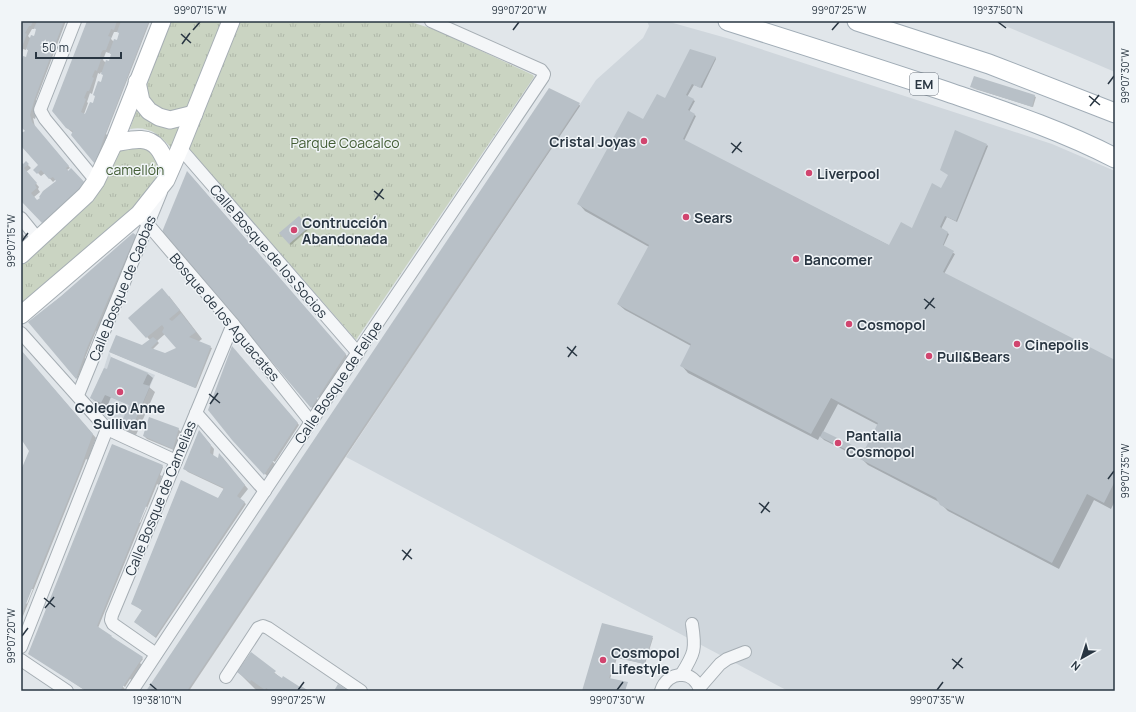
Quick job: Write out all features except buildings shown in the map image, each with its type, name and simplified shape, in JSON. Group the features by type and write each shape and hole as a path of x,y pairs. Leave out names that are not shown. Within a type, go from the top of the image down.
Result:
{"main road":[{"name":"EM","path":"728,21 877,68 980,103 1081,141 1115,158"},
{"path":"857,21 989,64 1115,113"}],"street":[{"path":"75,21 40,110 45,119 96,181"},
{"path":"21,255 86,195 96,181 114,143 162,21"},
{"path":"21,315 144,219 168,175 180,148 230,21"},
{"name":"Calle Bosque de Felipe","path":"132,691 311,422 544,77 541,70 431,21"},
{"path":"137,82 141,101 149,111 159,117 170,120 194,114"},
{"path":"114,143 140,139 149,141 158,147 168,175"},
{"name":"Calle Bosque de los Socios","path":"180,148 358,353"},
{"path":"21,218 38,239"},
{"name":"Bosque de los Aguacates","path":"144,219 233,324 311,422"},
{"name":"Calle Bosque de Caobas","path":"78,395 144,219"},
{"name":"Calle Bosque de Camelias","path":"156,654 113,624 111,620 233,324"},
{"path":"21,333 108,429 176,461"},
{"path":"196,413 265,491"},
{"path":"21,647 108,429"},
{"path":"681,675 691,659 694,650 695,642 692,624"},
{"path":"226,677 258,628 263,626 361,691"},
{"path":"661,691 666,680 672,676 681,675 691,677 700,689 720,664 727,659 745,652"},
{"path":"21,660 67,691"}],"shaded area":[{"path":"647,21 666,21 730,39 1052,144 1115,171 1115,691 788,691 346,457 596,80 643,38 649,26"},
{"path":"993,21 1115,21 1115,72 1068,52"},
{"name":"Colegio Anne Sullivan","path":"109,352 111,357 155,375 131,431 111,422 90,398 104,368"}],"green space":[{"path":"170,21 223,21 190,105 182,112 170,115 156,107 150,101 147,85"},
{"name":"Parque Coacalco","path":"239,21 408,21 436,30 533,75 534,77 356,340 189,149"},
{"name":"camellón","path":"137,109 150,122 167,128 179,128 171,148 153,132 137,128 130,129"},
{"name":"camellón","path":"136,142 157,153 162,176 135,211 21,310 21,262 97,195 116,152"}],"place":[{"name":"Cristal Joyas","path":"644,141"},
{"name":"Liverpool","path":"809,173"},
{"name":"Sears","path":"686,217"},
{"name":"Contrucción Abandonada","path":"294,230"},
{"name":"Bancomer","path":"796,259"},
{"name":"Cosmopol","path":"849,324"},
{"name":"Cinepolis","path":"1017,344"},
{"name":"Pull&Bears","path":"929,356"},
{"name":"Colegio Anne Sullivan","path":"120,392"},
{"name":"Pantalla Cosmopol","path":"838,443"},
{"name":"Cosmopol Lifestyle","path":"603,660"}]}
